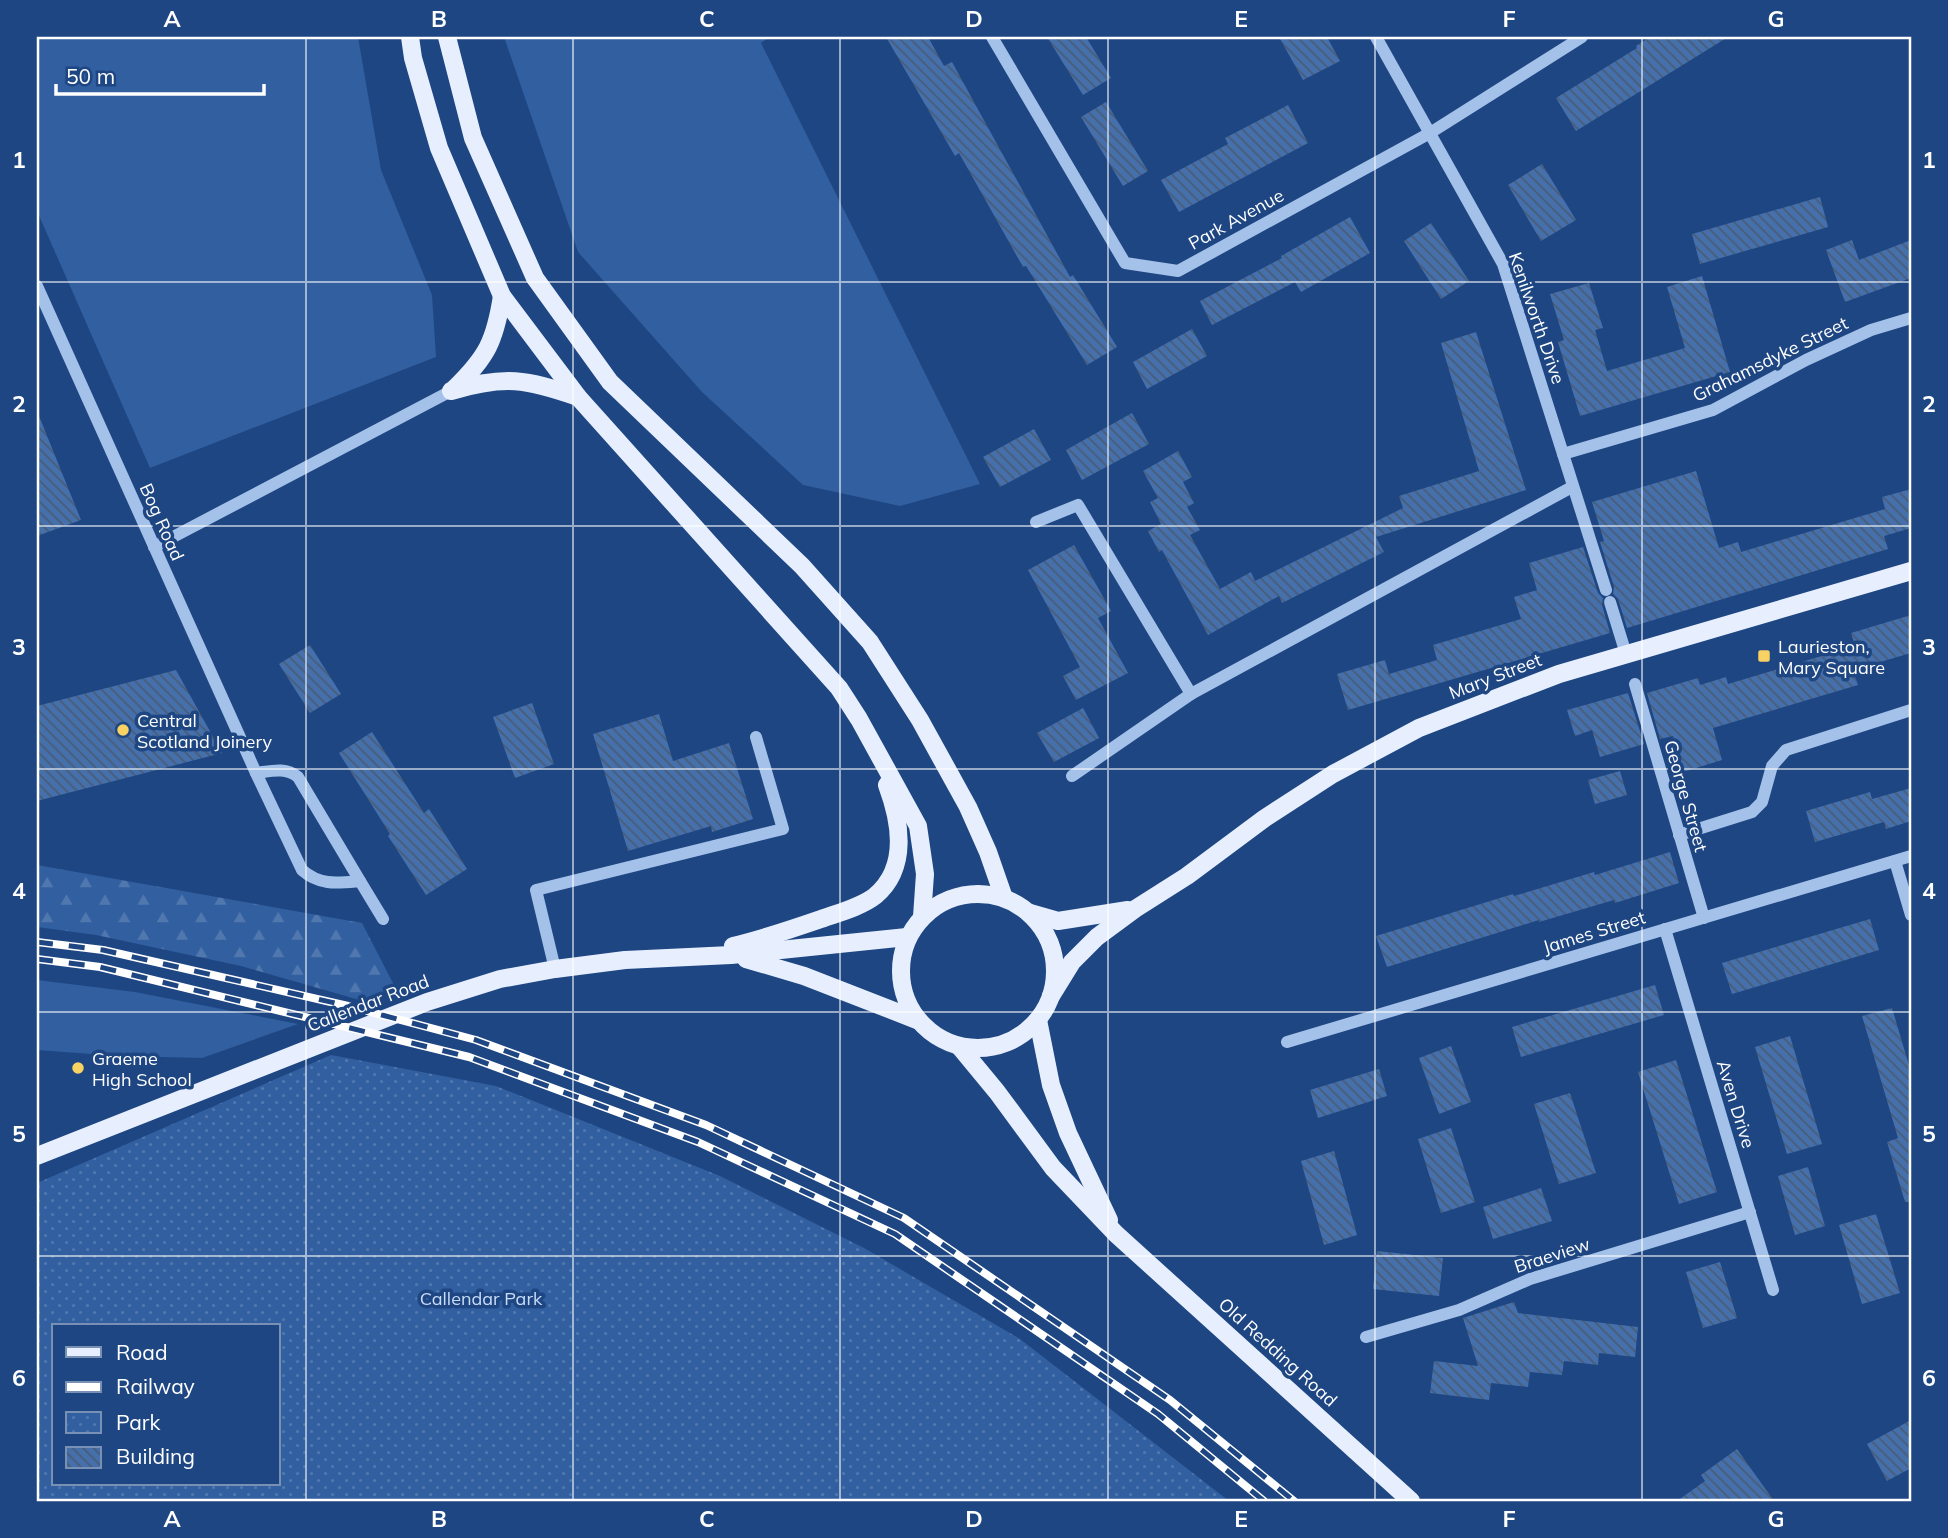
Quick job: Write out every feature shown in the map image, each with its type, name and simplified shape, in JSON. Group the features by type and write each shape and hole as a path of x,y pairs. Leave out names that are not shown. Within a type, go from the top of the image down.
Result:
{"main road":[{"path":"410,37 413,58 439,148 502,296 578,397 839,688 918,826 925,874 922,917"},
{"path":"447,37 473,138 534,278 610,382 802,566 870,642 920,720 968,807 1004,898"},
{"path":"452,391 486,354 497,329 502,296"},
{"path":"452,391 482,382 509,380 538,383 578,397"},
{"name":"Mary Street","path":"1051,996 1072,962 1097,937 1135,909 1187,876 1265,818 1371,752 1419,728 1559,674 1911,571"},
{"path":"685,957 748,942 848,909 875,896 891,875 900,840 896,816 874,749 859,719"},
{"path":"979,893 1004,898 1030,913 1046,933 1054,954 1055,973 1051,996 1038,1020 1018,1038 1000,1046 979,1049 958,1046 936,1037 917,1020 906,1003 900,979 902,953 908,937 922,917 941,903 959,895 979,893"},
{"name":"Mary Street","path":"1030,913 1058,921 1091,918 1135,909"},
{"name":"Callendar Road","path":"37,1156 426,1002 500,979 625,960 731,955 908,937"},
{"name":"Callendar Road","path":"731,955 804,976 917,1020"},
{"name":"Old Redding Road","path":"1038,1020 1051,1085 1068,1133 1116,1234"},
{"name":"Old Redding Road","path":"958,1046 1053,1168 1116,1234 1411,1501"}],"street":[{"name":"Park Avenue","path":"992,37 1125,263 1178,271 1430,133 1582,37"},
{"name":"Kenilworth Drive","path":"1376,37 1503,264 1626,654"},
{"name":"Bog Road","path":"37,285 302,870 325,883 360,881"},
{"name":"Grahamsdyke Street","path":"1563,454 1713,410 1806,360 1871,330 1911,318"},
{"path":"154,547 452,391"},
{"path":"1072,776 1191,695 1572,487"},
{"path":"1036,522 1078,505 1191,695"},
{"name":"George Street","path":"1634,684 1704,918"},
{"path":"1679,835 1752,812 1762,802 1772,766 1786,750 1911,710"},
{"path":"555,969 536,890 783,829 756,737"},
{"path":"256,773 290,771 299,777 383,919"},
{"name":"James Street","path":"1287,1042 1911,856"},
{"path":"1895,861 1911,915"},
{"name":"Aven Drive","path":"1665,929 1773,1290"},
{"name":"Braeview","path":"1366,1337 1459,1310 1530,1279 1750,1212"}],"green space":[{"path":"37,37 358,37 381,170 432,295 436,357 150,468 37,211"},
{"path":"504,37 770,37 761,43 980,484 900,506 803,485 702,392 578,252"},
{"path":"37,865 362,923 396,989 363,1001 241,966 96,935 37,927"},
{"path":"37,980 135,992 298,1024 202,1058 37,1050"},
{"name":"Callendar Park","path":"331,1055 496,1086 720,1176 864,1248 1020,1339 1229,1501 37,1501 37,1183"}],"building":[{"path":"886,37 928,37 944,66 952,62 1070,277 1073,275 1117,347 1087,365 1026,266 1023,267 959,153 955,156"},
{"path":"1047,37 1086,37 1111,78 1083,95"},
{"path":"1279,37 1327,37 1340,61 1303,80"},
{"path":"1650,37 1728,37 1576,131 1556,98 1637,48 1636,46"},
{"path":"1106,102 1148,171 1123,186 1081,117"},
{"path":"1288,105 1308,143 1179,212 1161,180 1228,144 1225,138"},
{"path":"1542,164 1576,220 1541,241 1508,185"},
{"path":"1820,197 1828,227 1700,264 1692,234"},
{"path":"1350,217 1370,253 1301,292 1295,282 1212,325 1200,301 1282,258 1281,256"},
{"path":"1431,223 1469,281 1441,299 1404,241"},
{"path":"1852,240 1859,260 1911,240 1911,278 1845,302 1826,250"},
{"path":"1702,276 1730,372 1580,416 1558,342 1564,340 1550,294 1589,283 1603,328 1595,330 1607,371 1685,348 1667,287"},
{"path":"1192,329 1207,356 1147,389 1133,362"},
{"path":"1476,332 1526,490 1376,537 1384,552 1282,603 1279,596 1208,635 1162,550 1159,552 1148,531 1161,524 1150,502 1158,498 1143,471 1178,451 1192,477 1183,482 1194,503 1187,507 1200,530 1190,535 1220,589 1251,572 1255,581 1403,508 1399,496 1479,471 1441,343"},
{"path":"37,411 81,520 37,536"},
{"path":"1132,413 1149,444 1082,480 1066,450"},
{"path":"1034,429 1051,460 1000,487 983,457"},
{"path":"1696,471 1719,548 1738,542 1741,552 1885,509 1882,497 1911,489 1911,528 1884,536 1888,549 1627,628 1618,599 1613,594 1614,587 1600,542 1604,541 1592,502"},
{"path":"1074,545 1111,611 1098,618 1128,673 1076,700 1063,676 1080,667 1028,570"},
{"path":"1583,547 1598,593 1603,598 1602,605 1610,633 1348,710 1337,674 1385,660 1389,674 1437,660 1433,645 1521,619 1514,597 1537,590 1529,563"},
{"path":"1911,615 1911,653 1853,670 1858,685 1713,728 1722,760 1683,772 1673,736 1660,739 1647,693 1698,678 1700,685 1726,677 1728,684 1855,646 1851,633"},
{"path":"310,645 341,694 310,713 279,664"},
{"name":"Central Scotland Joinery","path":"176,670 222,753 37,801 37,706"},
{"path":"1628,693 1644,744 1600,757 1592,730 1575,736 1567,710"},
{"path":"532,703 554,764 515,778 493,717"},
{"path":"1083,708 1099,738 1054,762 1037,733"},
{"path":"659,714 673,761 729,743 753,819 712,832 711,826 628,851 593,734"},
{"path":"372,732 424,813 429,809 467,869 426,895 339,753"},
{"path":"1620,771 1627,795 1595,804 1588,780"},
{"path":"1911,788 1911,821 1886,829 1884,822 1815,842 1806,811 1870,792 1872,799"},
{"path":"1670,852 1679,883 1615,903 1614,900 1539,920 1387,967 1376,936 1513,894 1514,896 1594,872 1595,875"},
{"path":"1870,919 1879,950 1732,994 1722,963"},
{"path":"1655,985 1664,1015 1521,1057 1512,1027"},
{"path":"1892,1008 1911,1072 1911,1202 1905,1202 1887,1142 1898,1138 1862,1016"},
{"path":"1790,1036 1822,1144 1787,1154 1755,1047"},
{"path":"1451,1046 1471,1102 1439,1114 1419,1058"},
{"path":"1676,1060 1717,1192 1679,1204 1638,1072"},
{"path":"1379,1069 1387,1096 1318,1118 1310,1090"},
{"path":"1570,1093 1596,1173 1559,1184 1534,1104"},
{"path":"1451,1128 1475,1202 1441,1213 1418,1139"},
{"path":"1334,1151 1357,1235 1324,1245 1301,1161"},
{"path":"1808,1167 1825,1226 1795,1235 1778,1176"},
{"path":"1541,1188 1552,1221 1493,1239 1483,1207"},
{"path":"1876,1214 1900,1293 1862,1304 1839,1225"},
{"path":"1377,1251 1443,1258 1439,1296 1373,1289"},
{"path":"1720,1262 1737,1318 1703,1328 1686,1272"},
{"path":"1514,1302 1518,1313 1638,1327 1635,1357 1599,1353 1598,1365 1564,1361 1562,1375 1530,1372 1528,1387 1491,1383 1489,1400 1430,1393 1434,1361 1478,1366 1463,1318"},
{"path":"1911,1420 1911,1468 1887,1481 1867,1444"},
{"path":"1737,1449 1774,1501 1677,1501 1705,1481 1701,1475"}],"railway":[{"path":"37,942 103,950 348,1006 476,1040 706,1125 904,1218 1170,1400 1294,1501"},
{"path":"37,959 100,967 469,1057 698,1142 895,1234 1158,1414 1264,1501"}],"place":[{"name":"Laurieston, Mary Square","path":"1764,656"},
{"name":"Central Scotland Joinery","path":"123,730"},
{"name":"Graeme High School","path":"78,1068"}]}
